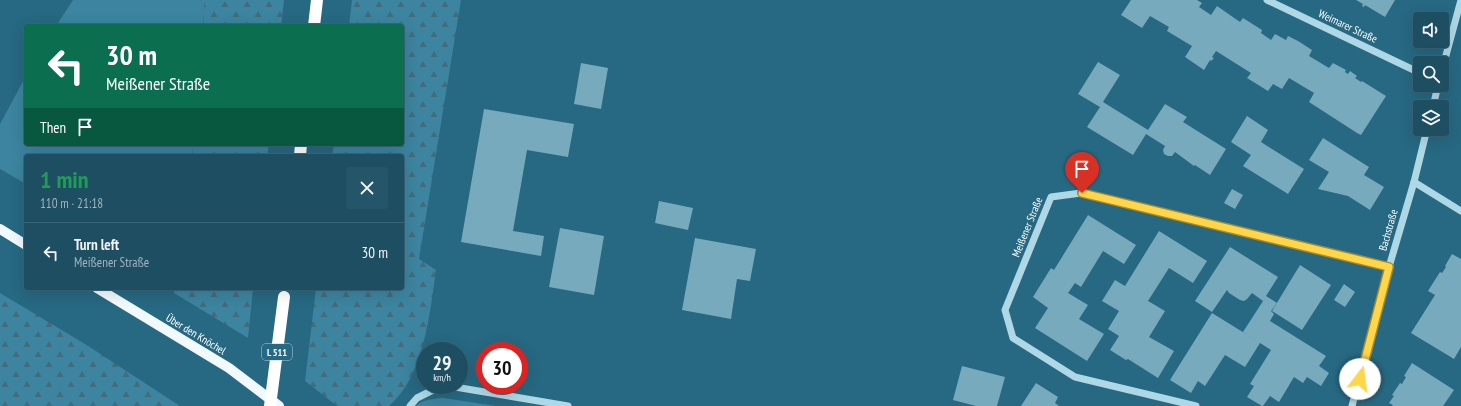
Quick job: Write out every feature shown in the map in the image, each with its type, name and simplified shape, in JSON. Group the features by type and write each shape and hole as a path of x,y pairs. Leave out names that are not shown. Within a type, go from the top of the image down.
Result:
{"highway":[{"path":"314,24 317,0"},
{"name":"L 511","path":"270,406 284,293"}],"main road":[{"path":"0,229 24,243"},
{"name":"Über den Knöchel","path":"100,290 229,368 279,406"}],"street":[{"name":"Weimarer Straße","path":"1267,0 1413,70"},
{"path":"1446,56 1461,0"},
{"name":"Bachstraße","path":"1352,406 1425,136"},
{"path":"1414,182 1461,211"},
{"name":"Meißener Straße","path":"1196,406 1075,377 1013,338 1005,310 1052,197 1082,193 1389,267"},
{"path":"410,406 417,398 443,385 568,406"}],"green space":[{"path":"73,0 205,0 203,24 57,24"},
{"path":"205,0 284,0 281,24 203,24"},
{"path":"352,0 461,0 419,259 436,270 428,324 423,342 416,342 416,365 410,378 401,393 389,406 337,406 305,381 316,290 404,290 404,154 332,154 334,146 404,146 404,24 349,24"},
{"path":"24,80 24,146 193,146 192,154 24,154 24,183 0,169 0,124"},
{"path":"193,146 269,146 267,154 192,154"},
{"path":"175,290 253,290 248,338 174,293"},
{"path":"0,293 85,344 180,406 0,406"},
{"path":"443,398 496,406 416,406 425,401"}],"building":[{"path":"1131,0 1197,0 1202,3 1199,7 1211,15 1217,6 1240,22 1243,18 1262,30 1261,33 1271,40 1275,34 1286,40 1288,36 1298,41 1312,50 1309,56 1329,68 1333,63 1346,70 1345,72 1348,74 1350,71 1357,76 1355,78 1386,96 1361,135 1309,102 1314,93 1289,78 1282,89 1273,84 1268,91 1247,78 1251,73 1216,51 1212,57 1214,58 1211,61 1210,60 1204,70 1185,57 1192,46 1167,31 1169,27 1150,16 1142,28 1121,15"},
{"path":"1356,0 1395,0 1385,17 1365,5 1364,7 1362,6 1363,4"},
{"path":"1098,62 1120,75 1103,102 1148,130 1165,104 1187,117 1183,122 1226,149 1210,175 1195,165 1194,166 1175,152 1172,156 1164,154 1163,150 1165,146 1146,134 1133,155 1087,127 1100,107 1078,94"},
{"path":"581,63 608,68 601,109 574,104"},
{"path":"484,109 574,124 568,157 527,150 513,231 544,236 541,256 461,242"},
{"path":"1247,116 1268,130 1261,142 1304,169 1288,194 1243,166 1251,155 1231,142"},
{"path":"1323,138 1369,167 1364,175 1384,187 1370,210 1348,196 1318,189 1329,172 1309,160"},
{"path":"1232,189 1243,195 1235,209 1224,203"},
{"path":"659,201 693,208 688,230 655,223"},
{"path":"1088,215 1136,245 1124,264 1103,251 1081,287 1075,283 1068,293 1088,305 1079,319 1104,334 1087,361 1035,328 1048,308 1033,297 1051,268 1054,270"},
{"path":"560,228 604,236 594,295 549,287"},
{"path":"1159,231 1207,261 1193,283 1169,268 1148,301 1165,311 1149,337 1174,351 1158,378 1128,359 1126,360 1110,350 1119,336 1108,329 1119,311 1102,301 1115,280 1125,286"},
{"path":"695,238 756,249 750,281 737,279 731,319 682,310"},
{"path":"1230,247 1278,277 1266,296 1277,303 1271,311 1274,314 1270,321 1326,356 1319,366 1329,373 1321,386 1307,377 1303,383 1294,377 1279,402 1270,396 1262,406 1247,397 1254,386 1250,384 1271,350 1260,343 1245,367 1225,355 1205,386 1198,381 1191,393 1170,380 1212,313 1259,342 1243,332 1263,301 1252,293 1244,301 1229,293 1227,290 1212,312 1195,301"},
{"path":"1452,254 1461,259 1461,347 1454,359 1411,333 1435,295 1428,291 1440,272 1442,273 1446,267 1445,266"},
{"path":"1300,265 1331,285 1302,330 1272,311"},
{"path":"1344,284 1355,292 1345,307 1334,300"},
{"path":"1412,363 1454,390 1443,406 1392,406 1393,405 1389,403 1394,396 1392,395 1400,383 1402,384 1406,377 1404,376"},
{"path":"962,366 1005,377 997,406 976,406 953,400"},
{"path":"1036,383 1058,397 1055,403 1059,406 1021,406"}],"route":[{"path":"1082,193 1389,267 1360,379"}]}
